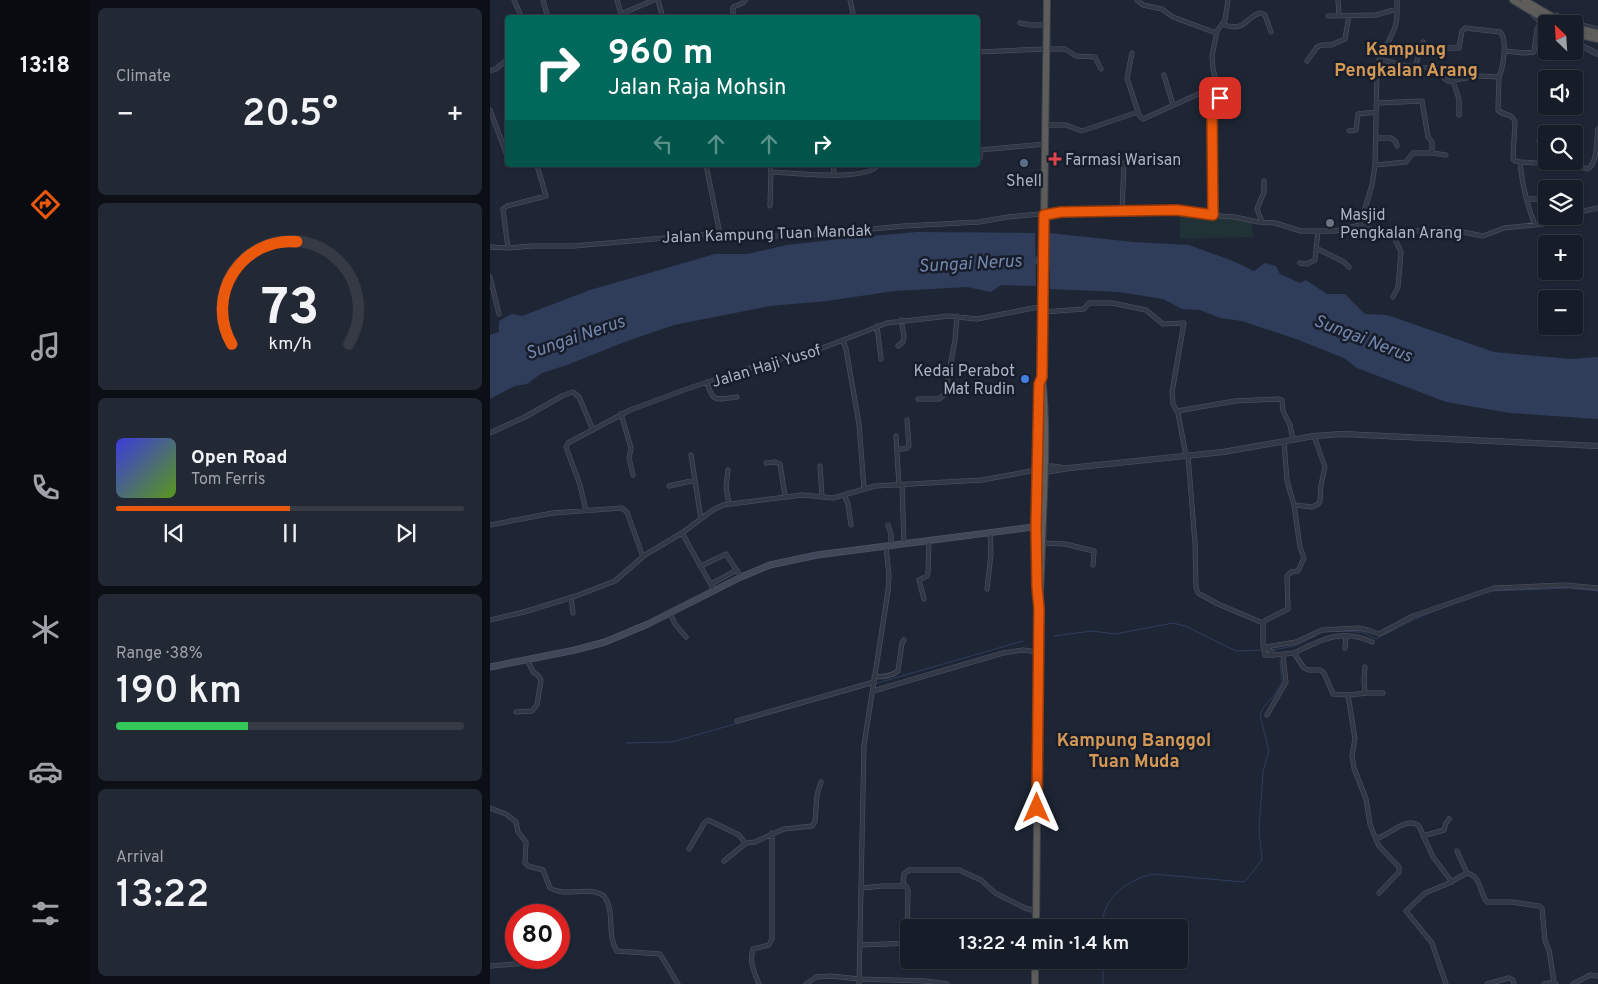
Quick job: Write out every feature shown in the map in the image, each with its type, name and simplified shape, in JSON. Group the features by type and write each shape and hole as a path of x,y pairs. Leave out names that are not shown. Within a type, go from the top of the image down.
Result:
{"highway":[{"path":"1039,608 1037,587 1039,526 1044,470 1044,384 1042,377 1047,0"},
{"path":"1513,0 1538,18"},
{"path":"1524,0 1550,15"},
{"path":"1583,29 1598,33"},
{"path":"1583,36 1598,39"},
{"path":"1036,919 1038,652 1042,544 1039,526 1037,470 1039,384 1042,377"},
{"path":"1035,984 1036,969"}],"main road":[{"path":"490,667 605,642 670,613 713,587 770,565 888,545 1039,526"}],"street":[{"path":"514,0 521,15"},
{"path":"543,0 547,15"},
{"path":"617,0 621,15"},
{"path":"623,15 654,0"},
{"path":"658,0 662,15"},
{"path":"733,15 733,7 743,3 745,0"},
{"path":"850,0 853,15"},
{"path":"1138,0 1143,4 1162,9 1173,17 1216,34"},
{"path":"1213,215 1212,119 1220,94 1213,65 1213,51 1216,34 1226,16 1228,0"},
{"path":"1338,0 1339,16"},
{"path":"1397,0 1397,20 1394,31 1379,59 1377,69 1375,165 1372,185 1360,225 1376,231 1392,233 1448,229 1483,236 1504,228 1538,225"},
{"path":"1530,0 1566,20 1598,29"},
{"path":"1328,16 1376,15 1397,9"},
{"path":"1222,24 1242,26 1255,14 1261,13 1265,15 1271,32"},
{"path":"1307,61 1317,47 1331,45 1345,39 1349,15"},
{"path":"1020,22 1031,25 1046,25"},
{"path":"1504,51 1534,52 1538,27"},
{"path":"1447,48 1459,48 1462,31 1465,28 1500,32 1505,37 1502,71 1499,77 1498,110 1500,113 1512,115 1516,122 1513,159 1520,162 1538,162"},
{"path":"1415,67 1423,42"},
{"path":"1583,46 1598,54"},
{"path":"980,52 1046,48 1064,49 1076,56 1095,57 1101,70"},
{"path":"1132,53 1127,78 1140,117 1145,118 1205,91"},
{"path":"1379,59 1406,66 1443,68 1445,80 1453,81 1478,76 1499,77"},
{"path":"490,71 505,61"},
{"path":"1164,75 1173,105"},
{"path":"1453,81 1459,99 1460,115"},
{"path":"1377,103 1422,101 1428,137 1432,142 1432,153"},
{"path":"490,110 505,150"},
{"path":"1045,124 1066,125 1082,131 1138,112"},
{"path":"1349,131 1356,130 1358,114 1376,112"},
{"path":"1583,169 1590,168 1596,156 1598,129"},
{"path":"1376,138 1391,138 1396,142 1397,146"},
{"path":"980,150 1044,144"},
{"path":"1375,165 1406,162 1413,154 1432,153 1446,155"},
{"path":"1122,211 1124,162"},
{"path":"1520,162 1522,183 1529,213 1535,225"},
{"path":"508,248 503,209 507,206 546,196 538,167"},
{"path":"706,167 720,234"},
{"path":"770,167 770,206"},
{"path":"832,167 834,175"},
{"path":"771,172 834,175 870,171 875,167"},
{"path":"1262,222 1257,209 1263,196 1264,181"},
{"path":"1527,199 1538,198"},
{"path":"1583,211 1598,208"},
{"name":"Jalan Kampung Tuan Mandak","path":"490,246 508,248 574,246 720,234 745,237 807,235 979,222 1061,212 1177,210 1274,223 1301,231 1335,231 1360,225"},
{"path":"1300,263 1307,264 1314,260 1318,231"},
{"path":"1392,233 1401,252 1398,287 1393,297"},
{"path":"1316,248 1344,262 1349,268"},
{"path":"490,277 498,314"},
{"name":"Jalan Haji Yusof","path":"586,510 580,485 566,447 568,443 621,414 707,382 842,341 878,326 901,320 957,316 976,319 1033,308 1084,308 1089,303 1112,303 1149,311 1163,324 1184,323 1172,392 1173,404 1177,411"},
{"path":"918,399 939,398 945,394 955,340 957,316"},
{"path":"898,346 903,342 904,336 901,320"},
{"path":"878,326 881,358"},
{"path":"842,341 846,349 859,424 864,489"},
{"path":"707,382 711,396 714,398 737,397"},
{"path":"490,433 525,418 562,396 573,392 579,397 594,430"},
{"path":"1263,623 1218,604 1196,591 1195,543 1187,456 1177,411 1235,401 1279,399 1282,400 1283,411 1290,425 1293,440"},
{"path":"621,414 632,448 629,458 633,475"},
{"path":"897,450 909,446 907,420"},
{"path":"490,620 571,598 615,581 643,556 682,533 718,506 729,504 802,495 833,498 864,489 982,480 1037,470 1187,456 1237,450 1314,436 1351,434 1598,446"},
{"path":"896,436 904,544"},
{"path":"1294,505 1312,506 1320,501 1325,467 1314,436"},
{"path":"1263,623 1288,609 1288,576 1291,572 1298,571 1304,558 1300,547 1294,505 1288,485 1284,442"},
{"path":"691,455 701,518"},
{"path":"766,463 775,462 780,464 785,496"},
{"path":"820,466 822,497"},
{"path":"728,470 727,490 729,504"},
{"path":"669,486 695,480"},
{"path":"844,495 848,504 851,525"},
{"path":"490,525 546,514 625,509 643,556"},
{"path":"859,982 864,745 889,583 888,545 891,534 888,525"},
{"path":"987,589 991,554 990,532"},
{"path":"682,533 713,587 737,570"},
{"path":"924,599 919,580 927,576 928,573 929,540"},
{"path":"1042,544 1065,544 1094,551 1093,565"},
{"path":"701,566 726,554 741,577"},
{"path":"1267,650 1296,642 1322,630 1358,628 1379,634 1413,616 1494,588 1564,585 1598,588"},
{"path":"571,598 573,613"},
{"path":"670,613 675,624 686,638"},
{"path":"1263,623 1267,650"},
{"path":"1267,650 1283,655 1294,653 1326,638 1346,636 1362,638 1372,642"},
{"path":"1345,648 1347,643 1346,636"},
{"path":"874,684 898,671 904,640"},
{"path":"737,721 874,684 1003,653 1022,650 1038,652"},
{"path":"1294,653 1304,668 1324,672 1333,694 1383,693"},
{"path":"1267,715 1286,682 1283,655"},
{"path":"516,712 529,712 535,709 537,705 541,680 527,660"},
{"path":"1365,667 1365,693"},
{"path":"1348,695 1355,739 1352,752 1353,762 1366,799 1372,830 1379,846 1400,867 1399,872 1379,892"},
{"path":"724,861 745,843 755,842 784,829 812,826 815,822 817,795 821,782"},
{"path":"490,808 506,814 516,822 518,832 526,842 526,863 528,866 543,870 551,889 561,892 592,892 604,896 610,910 615,950 619,952 660,954 678,984"},
{"path":"1423,836 1444,830 1449,819"},
{"path":"689,849 708,820 739,835 745,843"},
{"path":"1375,837 1382,836 1412,822 1419,826 1434,857 1452,882"},
{"path":"759,984 752,967 751,955 753,949 769,945 772,939 772,833"},
{"path":"1457,851 1467,873 1470,873 1479,881 1487,902 1511,902 1542,908 1545,942 1549,950 1555,983 1544,984"},
{"path":"903,885 904,874 909,870 959,870 981,880 995,893 1036,912"},
{"path":"1446,984 1432,943 1406,911 1425,893 1452,882 1467,873"},
{"path":"862,888 903,885 908,890 908,919"},
{"path":"860,945 900,943"},
{"path":"490,966 505,965"},
{"path":"1573,984 1590,975 1598,976"},
{"path":"806,984 816,977 831,976 859,982 911,983 926,981 947,984"},
{"path":"1487,984 1509,978 1513,980 1514,984"}],"shaded area":[{"path":"1180,214 1211,218 1234,218 1252,223 1253,237 1180,239"}],"water":[{"path":"917,232 1035,233 1036,286 1001,285 991,292 967,287 894,291 827,301 770,306 674,325 542,373 527,384 515,386 490,399 490,335 499,332 499,321 512,314 522,316 590,290 715,254 748,254 787,245"},
{"path":"1049,233 1133,242 1189,245 1254,271 1265,263 1276,266 1280,274 1300,283 1306,280 1327,294 1345,294 1365,314 1387,315 1494,352 1570,359 1598,357 1598,419 1510,413 1446,402 1357,368 1344,358 1242,321 1220,318 1200,310 1182,309 1163,299 1119,292 1050,289"}],"waterway":[{"name":"Sungai Nerus","path":"1027,260 1058,262"},
{"path":"1490,591 1571,588 1598,591"},
{"path":"1453,604 1484,593"},
{"path":"1335,631 1362,632 1376,639 1415,619 1447,606"},
{"path":"1054,636 1092,631 1115,634 1173,623 1185,626 1236,651 1268,650"},
{"path":"1272,650 1295,646 1315,636"},
{"path":"874,684 1023,641"},
{"path":"1103,919 1106,908 1117,892 1143,877 1153,874 1243,882 1262,860 1259,830 1263,772 1269,751 1260,715 1282,682 1280,660"},
{"path":"626,743 672,742 868,686"},
{"path":"1103,969 1103,984"}],"place":[{"name":"Farmasi Warisan","path":"1055,159"},
{"name":"Shell","path":"1024,163"},
{"name":"Masjid Pengkalan Arang","path":"1330,223"},
{"name":"Kedai Perabot Mat Rudin","path":"1025,379"}],"district":[{"name":"Kampung Pengkalan Arang","path":"1406,59"},
{"name":"Kampung Banggol Tuan Muda","path":"1134,750"}],"route":[{"path":"1037,808 1039,608 1036,527 1039,384 1042,377 1044,215 1061,212 1177,210 1188,210 1213,215 1212,119 1220,98"}]}
